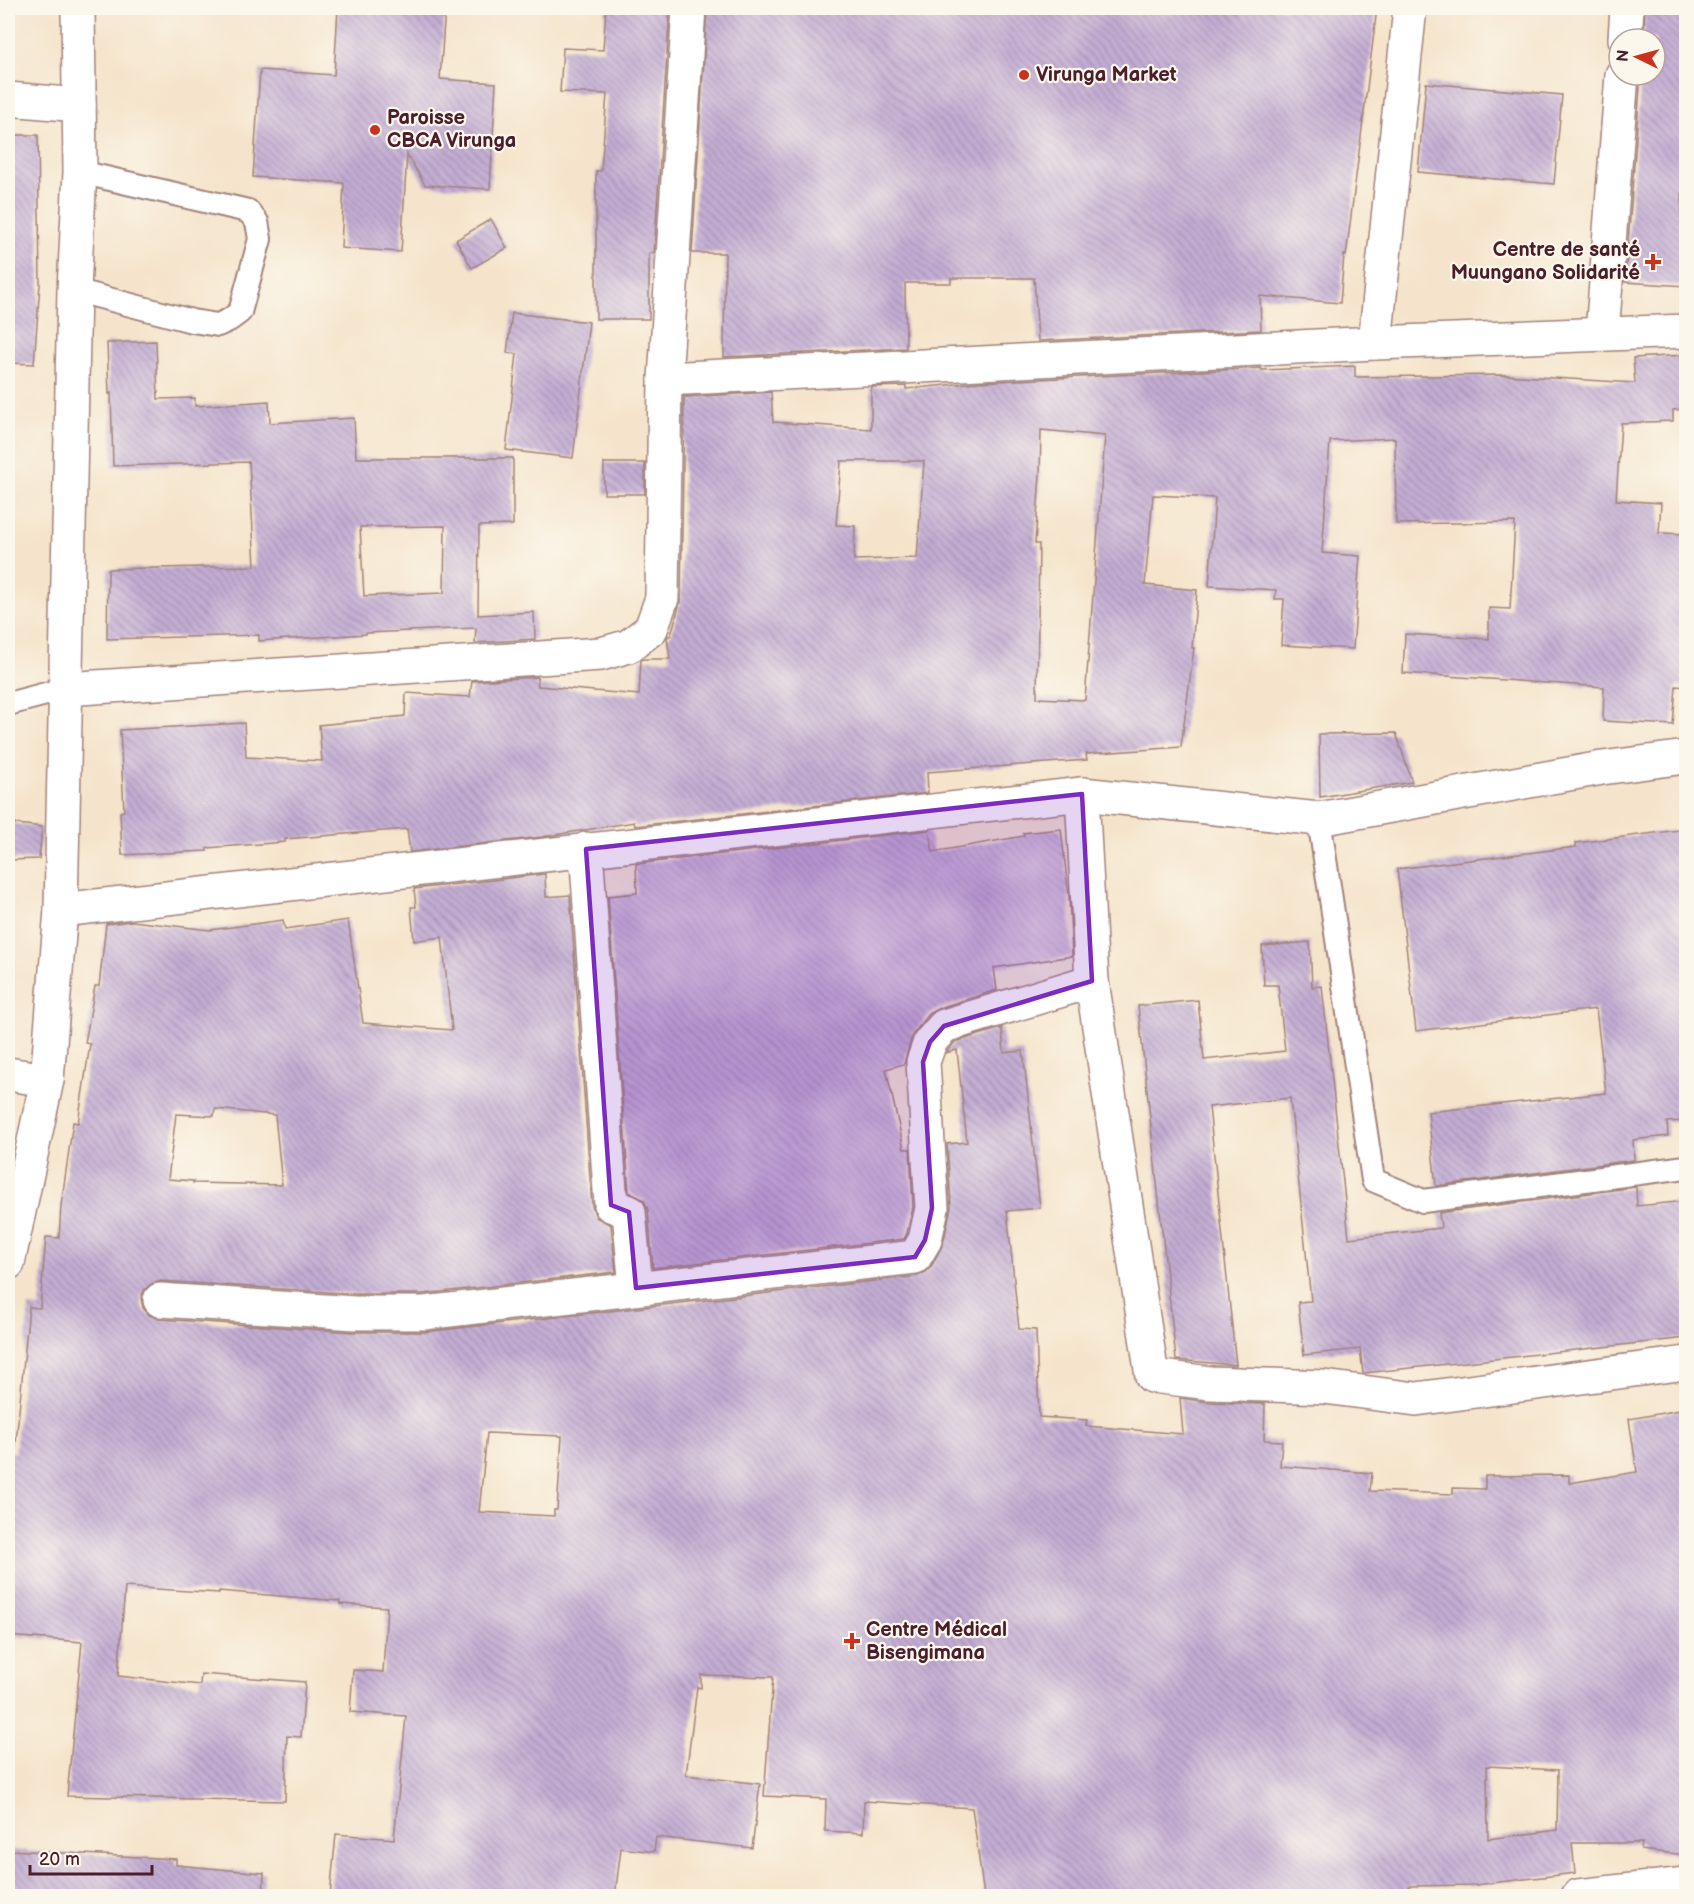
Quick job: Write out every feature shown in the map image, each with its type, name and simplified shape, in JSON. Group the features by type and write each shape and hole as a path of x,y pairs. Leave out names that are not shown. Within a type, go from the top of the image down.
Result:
{"street":[{"path":"8,1263 47,1080 61,910 74,290 80,172 78,8"},
{"path":"65,689 601,654 629,646 651,629 662,598 665,379 689,8"},
{"path":"1375,342 1410,8"},
{"path":"1625,27 1627,8"},
{"path":"1602,334 1621,87"},
{"path":"8,99 79,105"},
{"path":"665,379 1375,342 1686,332"},
{"path":"61,910 586,849 906,816 1082,794 1319,819 1602,768 1686,756"},
{"path":"1082,794 1092,981 1152,1376 1210,1383 1324,1387 1416,1399 1686,1364"},
{"path":"586,849 611,1205 629,1212 636,1288"},
{"path":"160,1300 355,1313 424,1313 915,1257 925,1240 932,1208 923,1062 930,1042 944,1026 1092,981"},
{"path":"8,1074 47,1080"},
{"path":"1578,1896 1686,1884"}],"lane":[{"path":"74,290 192,321 218,325 240,312 260,239 257,222 248,211 80,172"},
{"path":"8,704 65,689"},
{"path":"1319,819 1373,1180 1423,1201 1686,1167"}],"highlighted area":[{"path":"1082,794 1092,981 944,1026 930,1042 923,1062 932,1208 925,1240 915,1257 636,1288 629,1212 611,1205 586,849"}],"building":[{"name":"Paroisse CBCA Virunga","path":"338,8 445,8 440,79 496,83 490,189 425,185 407,154 401,252 341,248 344,183 253,177 260,70 334,75"},
{"path":"606,8 670,8 654,253 649,253 649,319 596,319 596,171 601,171 607,94 560,92 563,48 603,50"},
{"path":"707,8 1377,8 1346,256 1344,255 1340,303 1260,296 1261,330 1038,341 1034,278 951,278 951,283 905,283 906,348 724,357 725,253 692,253"},
{"path":"1645,8 1686,8 1686,133 1681,222 1686,222 1686,286 1625,282 1640,87 1667,87 1667,27 1644,27"},
{"path":"1426,83 1562,95 1554,184 1418,172"},
{"path":"8,135 38,135 40,284 34,364 8,363"},
{"path":"491,219 507,248 472,268 456,240"},
{"path":"512,313 589,322 573,458 506,450 517,354 507,353"},
{"path":"156,341 158,399 195,398 195,406 269,401 270,423 354,418 356,458 513,458 513,525 479,526 478,615 534,612 535,639 475,643 476,628 259,641 259,635 107,639 108,569 255,566 249,462 113,466 107,343","holes":["445,526 444,593 364,596 360,527"]},
{"path":"1686,355 1686,409 1673,410 1673,421 1621,423 1616,500 1661,503 1659,533 1686,534 1686,687 1676,686 1673,725 1603,721 1604,687 1403,673 1405,634 1489,639 1489,608 1510,609 1515,522 1396,524 1395,438 1330,441 1322,553 1360,556 1353,649 1281,645 1284,599 1275,599 1276,590 1209,586 1215,498 1153,495 1145,585 1197,590 1192,648 1194,648 1181,747 1086,754 1087,760 927,772 928,793 635,826 634,822 542,837 410,852 407,829 285,839 285,842 207,848 207,851 122,855 120,812 124,811 120,730 244,723 246,757 322,761 319,725 405,716 406,693 470,697 472,681 537,677 538,686 639,695 641,660 670,659 667,637 671,635 681,599 684,397 771,392 773,422 871,429 871,387 906,386 906,389 978,382 1261,368 1262,370 1355,366 1355,377 1506,375 1635,383 1633,358","holes":["1041,430 1105,436 1085,700 1037,698 1039,544 1035,544","841,461 924,461 917,558 854,560 855,526 836,525"]},
{"path":"604,463 645,463 645,494 604,494"},
{"path":"1396,733 1412,782 1320,797 1319,734"},
{"path":"8,823 42,827 39,859 8,860"},
{"path":"1061,829 1069,897 1072,956 994,968 997,990 939,1008 930,1013 912,1035 904,1064 886,1069 904,1149 910,1149 913,1207 904,1239 653,1268 648,1210 644,1200 629,1192 608,896 637,893 636,864 929,830 933,852 1024,836 1023,833"},
{"path":"1686,829 1686,1121 1667,1122 1668,1136 1633,1140 1634,1160 1436,1186 1428,1112 1606,1093 1596,1009 1416,1031 1397,869 1576,847 1576,843"},
{"path":"545,874 546,897 570,895 592,1206 596,1217 611,1225 616,1272 423,1294 356,1294 161,1281 151,1284 144,1290 141,1298 143,1308 149,1315 159,1319 354,1332 424,1332 918,1276 931,1267 943,1244 951,1207 947,1144 967,1142 957,1050 946,1053 955,1042 1002,1028 1004,1053 1023,1051 1040,1208 1007,1211 1019,1329 1036,1330 1039,1417 1087,1420 1086,1426 1183,1434 1180,1398 1209,1402 1265,1404 1264,1440 1282,1441 1280,1466 1372,1473 1370,1491 1453,1494 1453,1488 1485,1489 1485,1476 1569,1475 1569,1483 1637,1472 1629,1419 1686,1409 1686,1855 1641,1850 1642,1843 1572,1843 1575,1873 1475,1885 1408,1886 1410,1896 984,1896 972,1808 864,1801 863,1833 825,1831 826,1799 764,1796 773,1677 701,1675 701,1688 697,1687 686,1775 760,1784 752,1848 656,1837 654,1852 621,1848 615,1896 330,1896 336,1834 394,1839 406,1716 350,1712 353,1670 383,1672 387,1607 219,1591 219,1593 125,1587 118,1676 200,1685 201,1674 305,1682 301,1737 287,1736 285,1801 67,1796 82,1642 8,1636 8,1452 15,1453 29,1307 40,1308 46,1237 59,1238 61,1206 73,1122 78,1123 90,1044 85,1043 95,986 99,986 106,924 132,921 210,930 283,920 285,929 348,920 363,1023 452,1030 442,937 414,941 411,907 416,907 414,889","holes":["215,1109 275,1115 282,1185 193,1183 193,1181 168,1179 176,1114 214,1116","487,1433 562,1436 557,1510 554,1510 554,1516 479,1512","1487,1766 1558,1770 1557,1830 1488,1839"]},
{"path":"1310,942 1312,987 1322,986 1349,1238 1441,1228 1439,1213 1636,1187 1637,1206 1686,1201 1686,1338 1364,1373 1360,1349 1304,1355 1298,1302 1311,1301 1290,1098 1209,1107 1236,1365 1176,1360 1138,1006 1198,1000 1204,1060 1285,1051 1278,985 1264,985 1262,946"},
{"path":"8,1850 176,1859 176,1865 264,1873 263,1896 8,1896"}],"place":[{"name":"Virunga Market","path":"1024,75"},
{"name":"Paroisse CBCA Virunga","path":"375,130"},
{"name":"Centre de santé Muungano Solidarité","path":"1653,262"},
{"name":"Centre Médical Bisengimana","path":"852,1641"}]}
